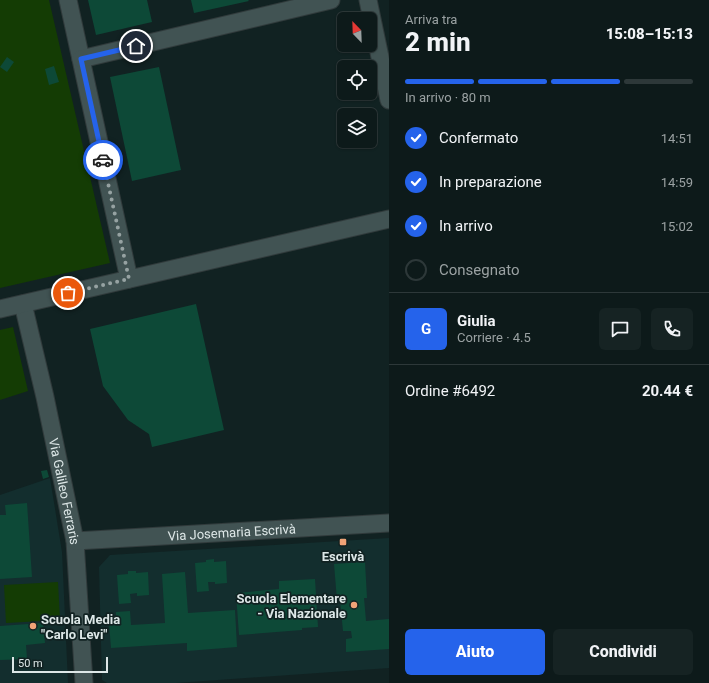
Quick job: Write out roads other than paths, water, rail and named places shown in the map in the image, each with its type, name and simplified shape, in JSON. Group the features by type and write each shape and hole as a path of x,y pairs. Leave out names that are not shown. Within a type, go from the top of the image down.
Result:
{"street":[{"path":"68,0 129,279"},
{"path":"81,59 331,0"},
{"path":"368,0 389,100"},
{"path":"0,308 23,304 389,219"},
{"name":"Via Galileo Ferraris","path":"23,304 45,397 75,541 84,683"},
{"name":"Via Josemaria Escrivà","path":"75,541 389,523"}],"place":[{"name":"Escrivà","path":"343,542"},
{"name":"Scuola Elementare - Via Nazionale","path":"354,605"},
{"name":"Scuola Media \"Carlo Levi\"","path":"33,626"}]}
